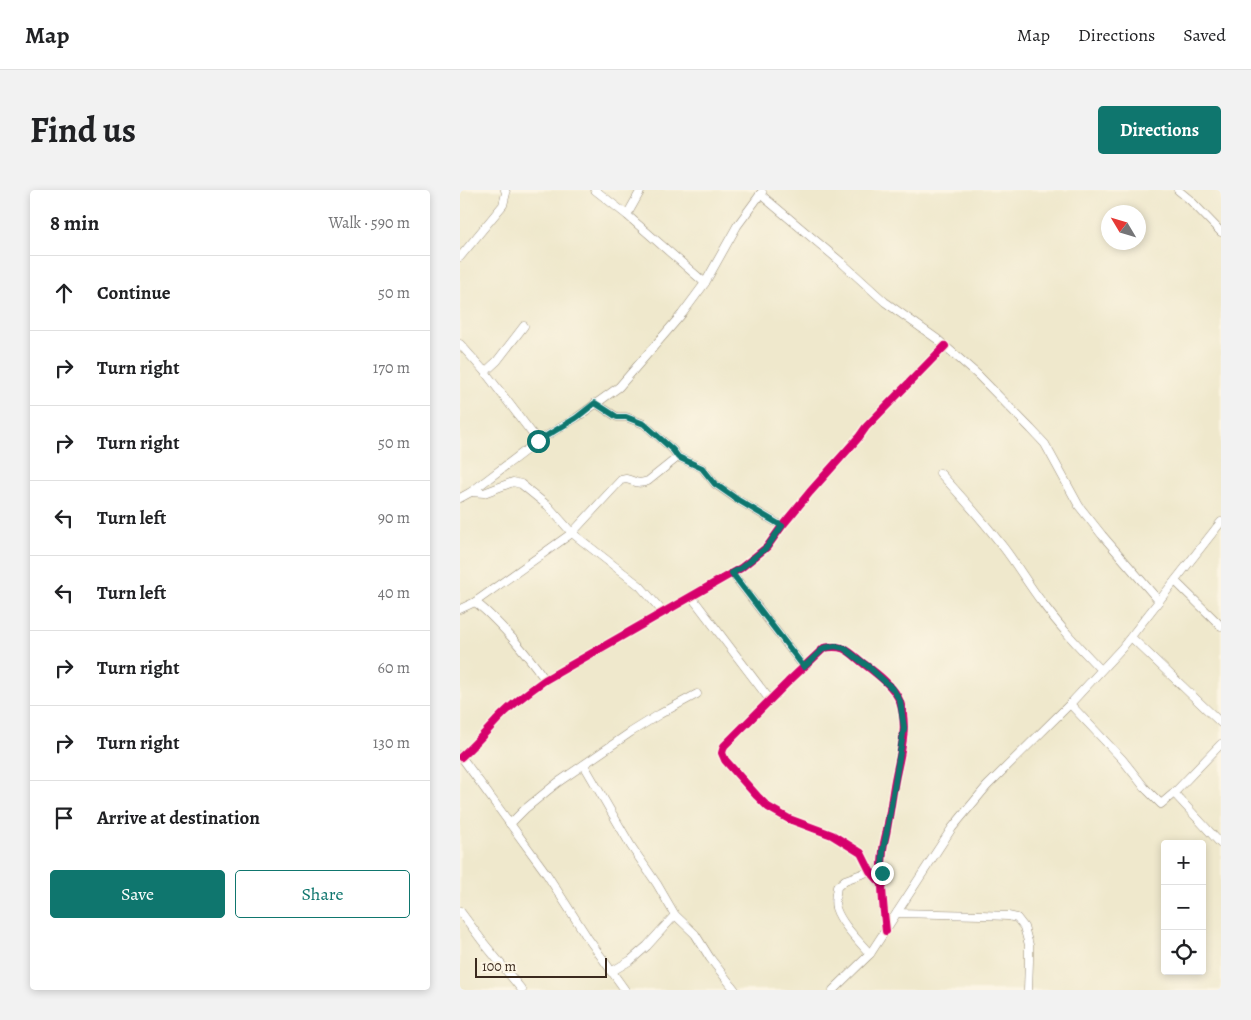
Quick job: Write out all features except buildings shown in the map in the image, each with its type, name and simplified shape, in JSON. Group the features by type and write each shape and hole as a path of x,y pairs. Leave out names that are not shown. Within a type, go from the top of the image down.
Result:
{"street":[{"path":"460,257 503,205 506,192 504,190"},
{"path":"595,190 627,215 705,283"},
{"path":"627,215 641,190"},
{"path":"1178,190 1221,232"},
{"path":"460,498 471,492 538,441 576,418 619,387 682,314 705,283 737,226 761,192 885,302 945,346 1032,429 1045,444 1079,506 1102,536 1159,601"},
{"path":"485,372 497,362 524,326"},
{"path":"460,345 485,372 538,441"},
{"path":"625,990 587,937 546,873 461,756 520,699 545,680 741,568 767,547 810,492 866,427 945,346"},
{"path":"595,403 617,417 626,417 644,424 673,450 678,457 702,468 715,484 730,495 782,526"},
{"path":"460,609 475,602 572,533 621,480 626,479 638,484 648,480 678,457"},
{"path":"940,473 1004,549 1061,627 1101,670"},
{"path":"471,492 484,493 513,482 520,484 548,506 572,533 640,586 663,612"},
{"path":"833,990 870,954 952,828 987,786 1070,704 1131,637 1221,522"},
{"path":"732,573 804,667"},
{"path":"1175,581 1221,626"},
{"path":"691,596 770,700"},
{"path":"475,602 504,629 545,680"},
{"path":"1131,637 1221,723"},
{"path":"883,885 870,871 861,853 832,835 789,819 768,807 725,760 722,753 724,746 824,648 835,646 844,648 893,689 900,701 904,728 883,850 883,885 883,908 886,931"},
{"path":"510,824 557,783 631,732 696,694"},
{"path":"1070,704 1161,804 1221,744"},
{"path":"584,765 631,846 675,914 694,934 735,990"},
{"path":"1174,793 1221,844"},
{"path":"870,871 845,880 837,887 835,898 840,918 870,954"},
{"path":"460,911 522,990"},
{"path":"897,913 1008,916 1017,918 1024,927 1028,945 1028,990"},
{"path":"612,972 631,960 647,946 675,914"}],"cycle path":[{"path":"461,757 508,709 545,680 741,568 767,547 810,492 866,427 945,346"},
{"path":"883,885 870,871 861,853 832,835 789,819 768,807 725,760 722,753 724,746 824,648 842,648 874,672 898,696 903,712 903,741 883,846 882,861 882,871 882,881 882,891 886,931"}],"route":[{"path":"538,441 576,418 595,403 617,417 626,417 644,424 673,450 678,457 702,468 715,484 782,526 767,547 732,573 804,667 824,648 835,646 844,648 893,689 900,701 904,728 883,850 882,873"}]}
